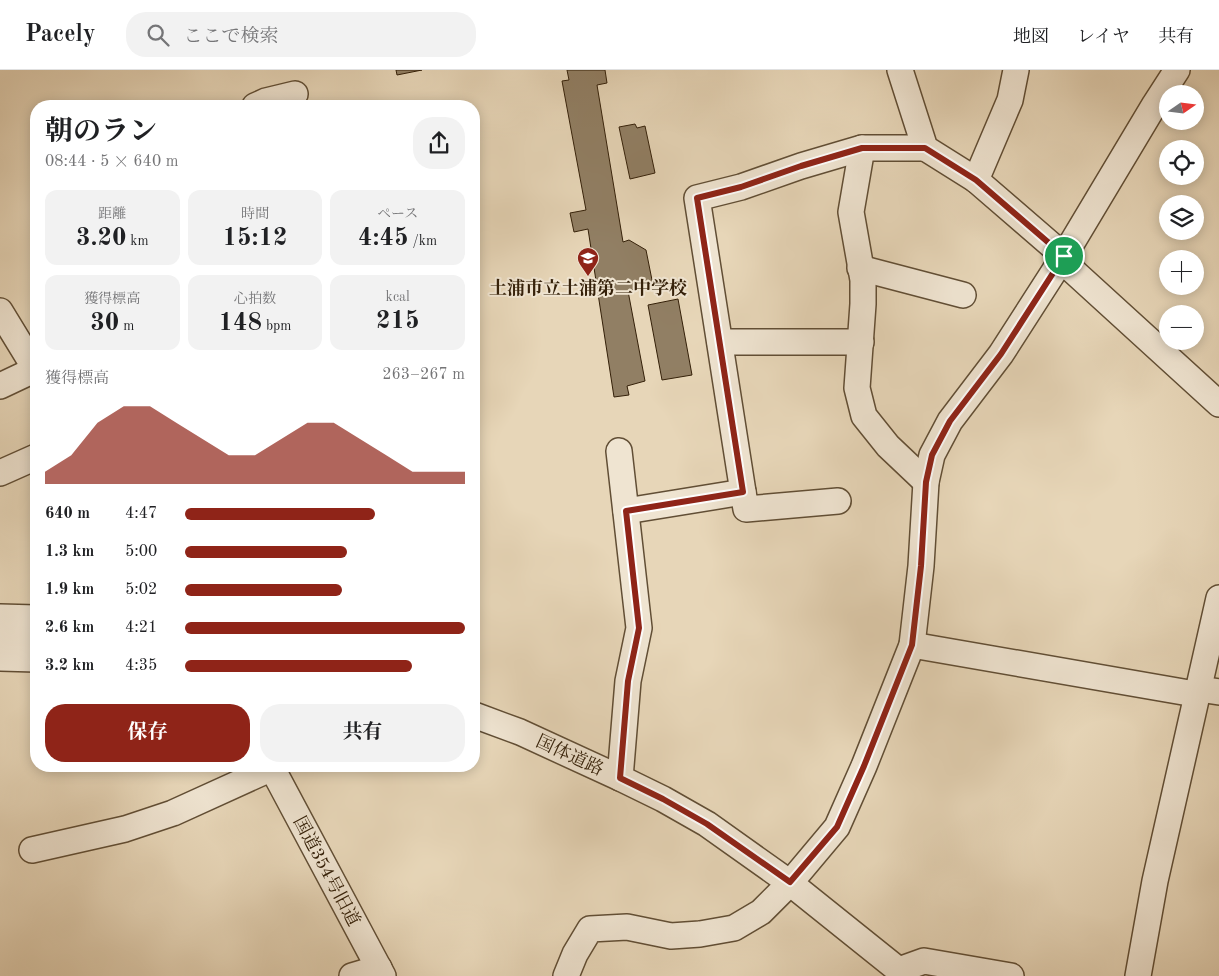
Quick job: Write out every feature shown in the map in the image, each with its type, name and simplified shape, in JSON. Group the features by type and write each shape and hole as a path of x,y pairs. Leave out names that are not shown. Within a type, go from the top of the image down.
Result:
{"street":[{"path":"900,70 925,148"},
{"path":"976,180 1010,100 1016,70"},
{"path":"566,976 575,954 590,929 627,927 671,936 700,934 734,928 762,912 837,827 864,766 912,645 921,566 926,482 932,455 950,421 1001,354 1064,256 1177,70"},
{"path":"270,100 295,94"},
{"path":"862,148 851,212 863,280 858,388 864,416 888,446 926,482"},
{"path":"838,501 746,509 697,198 741,187 801,166 862,148 925,148 976,180 1064,256 1071,269 1219,404"},
{"path":"860,268 963,295"},
{"path":"0,311 30,359"},
{"path":"720,342 861,342"},
{"path":"0,386 30,372"},
{"path":"619,451 639,628 628,681 620,778"},
{"path":"0,473 30,460"},
{"path":"626,511 743,492"},
{"path":"1138,976 1155,881 1209,691 1219,598"},
{"path":"0,617 30,618"},
{"path":"0,639 30,641"},
{"path":"912,645 1189,693 1209,691"},
{"path":"0,658 30,659"},
{"name":"国体道路","path":"480,717 520,732 620,778 663,799 707,824 790,882 902,973"},
{"path":"32,850 141,824 173,813 261,772"},
{"name":"国道354号旧道","path":"275,772 381,972"},
{"path":"902,973 924,961 1011,976"},
{"path":"352,976 381,972"}],"building":[{"path":"396,70 422,70 397,75"},
{"path":"567,70 605,70 607,83 597,85 623,242 629,240 646,250 653,285 628,291 645,381 627,386 629,395 614,397 588,229 574,232 570,213 586,210 562,81 569,80"},
{"path":"635,124 637,128 645,126 655,173 630,179 619,127"},
{"path":"678,299 692,375 662,380 648,305"}],"place":[{"name":"土浦市立土浦第二中学校","path":"588,277"}],"route":[{"path":"862,148 925,148 976,180 1064,256 1001,354 950,421 932,455 926,482 921,566 912,645 864,766 837,827 790,882 707,824 663,799 620,778 628,681 639,628 626,511 743,492 697,198 741,187 801,166 862,148"}]}
